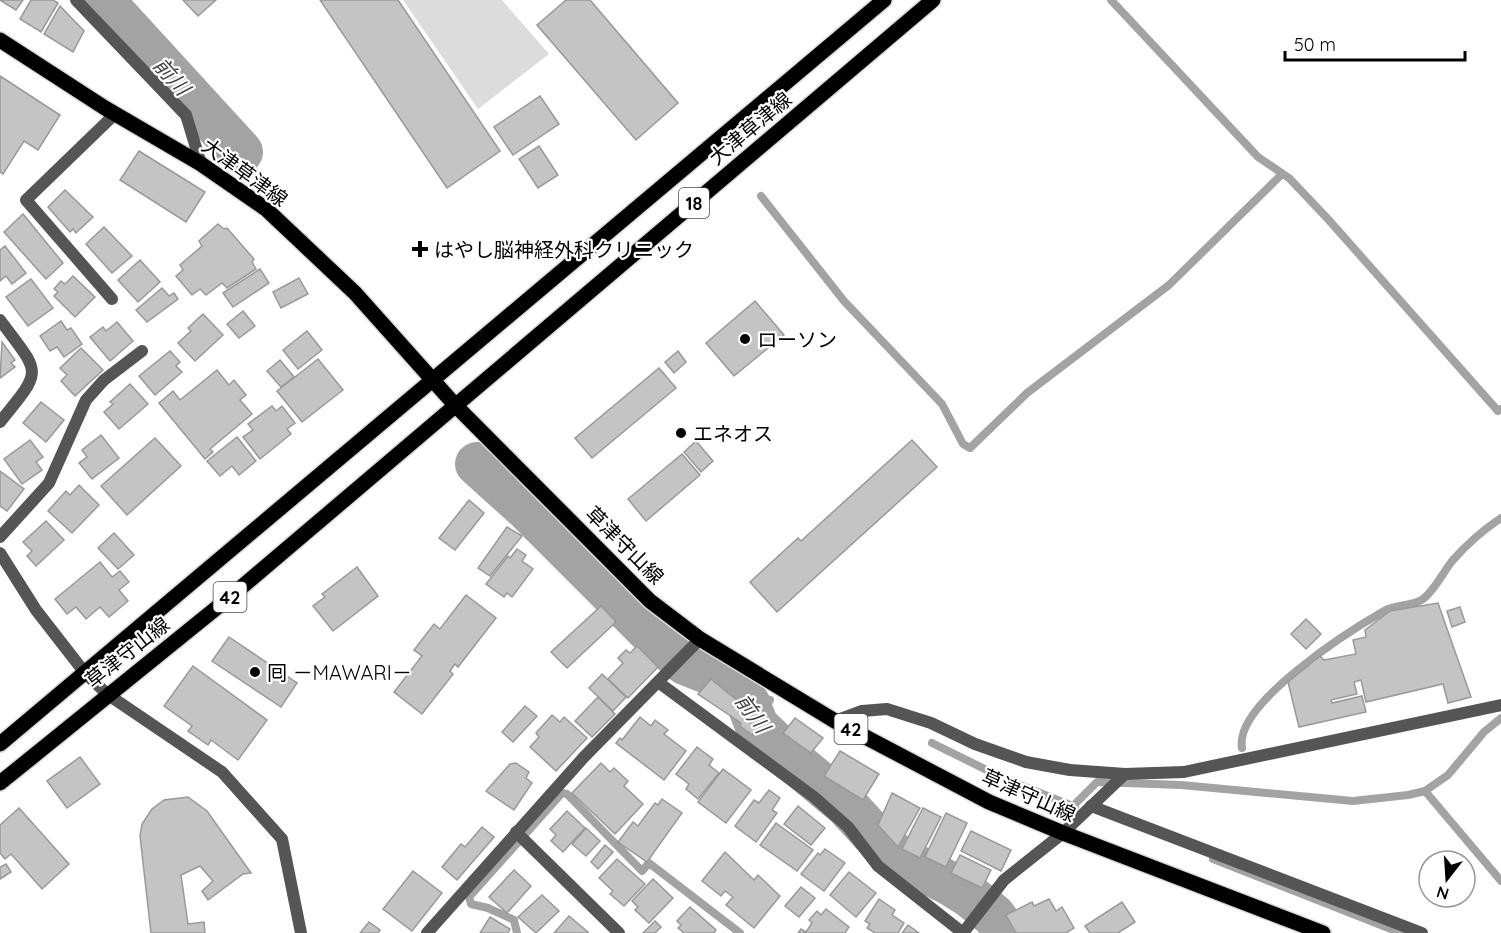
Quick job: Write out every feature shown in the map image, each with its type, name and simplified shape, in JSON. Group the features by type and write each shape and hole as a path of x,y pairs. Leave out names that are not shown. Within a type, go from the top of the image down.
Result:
{"main road":[{"name":"大津草津線","path":"433,379 884,0"},
{"name":"大津草津線","path":"0,40 115,114 201,164 266,209 355,293 455,405 933,0"},
{"name":"草津守山線","path":"0,744 433,379"},
{"name":"草津守山線","path":"0,783 107,694 230,597 455,405 650,601 700,639 835,721 989,802 1063,833 1323,933"}],"street":[{"path":"76,0 186,115 201,164"},
{"path":"112,299 26,200 115,114"},
{"path":"0,320 32,362 32,383 0,422"},
{"path":"0,537 49,483 86,400 104,380 142,351"},
{"path":"0,553 36,610 85,673 107,694 222,772 282,839 300,933"},
{"path":"427,933 584,757 700,639"},
{"path":"658,682 814,797 848,827 878,867 963,933 1004,880 1063,833 1125,774"},
{"path":"835,721 862,711 887,709 931,723 975,744 1026,762 1070,770 1125,774 1184,772 1501,705"},
{"path":"1092,806 1422,933"},
{"path":"516,832 619,933"}],"shaded area":[{"path":"403,0 502,0 549,54 478,109"}],"building":[{"path":"0,0 23,0 16,10"},
{"path":"31,0 53,0 58,3 41,32 20,19"},
{"path":"183,0 216,0 198,16"},
{"path":"320,0 398,0 500,151 447,188"},
{"path":"566,0 590,0 678,103 636,140 537,25"},
{"path":"60,6 84,31 73,52 44,34"},
{"path":"0,76 60,115 38,150 24,141 3,174 0,172"},
{"path":"540,96 559,124 513,155 494,127"},
{"path":"539,146 558,175 538,188 519,159"},
{"path":"139,151 205,192 186,222 120,180"},
{"path":"65,190 93,217 76,233 73,229 70,232 48,207"},
{"path":"23,214 63,263 46,279 4,232"},
{"path":"218,224 224,229 227,228 254,259 252,262 256,269 227,288 222,283 206,295 200,289 192,295 176,276 183,270 180,265 202,246 199,241"},
{"path":"104,227 132,256 112,273 86,244"},
{"path":"5,246 26,273 12,284 6,276 0,281 0,250"},
{"path":"140,260 160,282 138,302 118,280"},
{"path":"260,269 269,283 233,307 223,293"},
{"path":"73,276 95,297 75,317 54,296 58,292 54,289 61,281 65,284"},
{"path":"299,278 308,294 281,308 273,292"},
{"path":"31,279 53,308 28,326 6,297"},
{"path":"162,288 169,296 174,293 178,299 147,322 136,310"},
{"name":"ローソン","path":"755,301 784,335 734,376 706,343"},
{"path":"243,311 255,326 239,338 227,324"},
{"path":"203,314 223,335 195,361 178,343 191,331 188,328"},
{"path":"61,321 67,330 71,328 82,344 64,357 57,347 50,351 40,336"},
{"path":"117,322 133,341 110,361 90,337 103,327 106,331"},
{"path":"307,331 322,350 298,369 283,350"},
{"path":"2,342 15,360 11,363 15,367 0,378"},
{"path":"81,348 103,370 75,396 61,381 67,375 60,368"},
{"path":"170,351 180,362 176,366 182,372 155,395 139,376"},
{"path":"678,351 686,362 674,373 665,362"},
{"path":"318,359 343,390 302,422 277,391"},
{"path":"280,360 294,377 281,387 267,371"},
{"path":"659,368 676,388 592,458 575,438"},
{"path":"217,370 229,385 234,380 246,395 240,400 252,414 210,449 213,452 205,459 159,403 173,391 180,400"},
{"path":"130,384 148,404 119,429 104,412 113,404 110,402"},
{"path":"41,402 64,420 46,442 23,423"},
{"path":"272,406 276,411 282,406 295,423 287,429 291,434 260,459 243,437 253,430 248,424"},
{"path":"101,435 119,458 92,479 79,463 87,457 82,450"},
{"path":"237,437 256,461 239,475 232,466 220,476 207,461"},
{"path":"155,438 181,466 127,515 101,486"},
{"path":"30,440 43,457 36,462 42,470 22,484 4,459"},
{"path":"912,440 937,467 777,612 750,582 798,538 801,541"},
{"path":"696,441 713,461 701,472 684,452"},
{"path":"682,454 700,475 646,521 628,499"},
{"path":"0,471 24,489 7,511 0,506"},
{"path":"79,485 99,505 72,533 48,511 66,491 70,495"},
{"path":"469,500 484,513 455,550 439,538"},
{"path":"46,521 64,540 36,566 27,556 32,551 23,542"},
{"path":"507,527 522,536 490,576 478,568"},
{"path":"114,533 134,555 118,569 98,548"},
{"path":"517,549 526,555 522,561 533,569 512,597 507,593 504,597 486,584 508,556 510,558"},
{"path":"100,562 112,577 120,571 129,582 119,590 128,601 109,617 100,607 86,619 76,607 67,614 55,599"},
{"path":"357,567 378,596 333,631 313,606 325,597 322,594"},
{"path":"466,595 496,618 458,667 455,664 450,671 453,674 422,714 394,692 422,656 414,650 434,624 440,629"},
{"path":"1438,603 1471,697 1448,703 1443,684 1366,702 1361,680 1354,682 1357,694 1331,700 1332,703 1362,696 1366,712 1299,727 1288,682 1320,656 1324,660 1356,654 1353,640 1366,637 1365,630 1390,611"},
{"path":"601,606 616,622 567,668 551,652"},
{"path":"1460,607 1465,622 1452,627 1447,611"},
{"path":"1306,619 1321,634 1306,649 1291,634"},
{"name":"囘 －MAWARI－","path":"229,637 297,683 281,707 212,661"},
{"path":"637,646 658,667 628,698 608,679 623,663 618,658 626,650 630,653"},
{"path":"193,666 267,720 238,760 211,740 208,745 188,731 192,726 164,706"},
{"path":"602,674 626,697 613,711 589,688"},
{"path":"711,679 739,702 755,731 752,735 740,726 741,723 698,694"},
{"path":"598,697 615,714 592,737 575,721"},
{"path":"525,706 537,716 513,742 502,732"},
{"path":"552,715 560,722 564,717 587,738 556,771 530,747 539,737 536,733"},
{"path":"640,717 651,726 655,720 668,730 664,734 686,751 664,780 616,743 620,738 622,740"},
{"path":"795,718 823,738 811,753 783,733"},
{"path":"697,747 713,759 709,765 719,773 698,799 686,789 689,784 676,774"},
{"path":"840,751 879,774 863,800 824,776"},
{"path":"80,757 100,784 67,808 47,781"},
{"path":"516,763 529,772 526,778 532,783 514,810 486,791 510,764"},
{"path":"601,763 610,772 614,768 628,781 624,786 643,804 615,834 572,793"},
{"path":"723,769 751,790 726,823 698,802"},
{"path":"769,790 780,798 772,810 777,813 756,842 735,826 754,800 759,803"},
{"path":"892,793 920,808 898,847 878,825"},
{"path":"188,797 207,811 251,873 243,874 208,900 202,891 213,881 200,866 181,875 188,924 204,922 205,933 151,933 140,836 142,824 152,809 164,800"},
{"path":"662,799 682,813 647,862 618,842 633,822 638,826 655,803 658,805"},
{"path":"798,806 825,828 811,845 784,824"},
{"path":"19,808 69,864 42,889 11,854 5,859 0,853 0,825"},
{"path":"923,808 941,817 920,858 902,849"},
{"path":"567,811 585,828 563,852 551,841 556,835 550,829"},
{"path":"946,813 967,823 946,867 925,857"},
{"path":"776,823 813,850 797,871 760,845"},
{"path":"482,827 494,837 457,880 442,867 461,844 465,847"},
{"path":"586,828 600,841 586,856 572,844"},
{"path":"971,831 1011,850 1001,871 961,851"},
{"path":"605,845 613,852 598,869 591,862"},
{"path":"825,849 845,863 824,891 801,874 818,853 820,855"},
{"path":"725,852 754,880 758,875 780,896 754,928 726,905 733,897 725,891 721,896 702,881"},
{"path":"960,855 991,870 982,888 951,873"},
{"path":"617,859 645,884 624,906 610,894 613,891 599,878"},
{"path":"6,864 11,872 0,879 0,867"},
{"path":"514,870 531,886 507,913 489,897"},
{"path":"413,871 442,893 412,931 383,909"},
{"path":"849,872 876,893 856,917 830,895"},
{"path":"653,879 673,898 649,923 635,910 638,907 632,901"},
{"path":"801,887 815,898 799,917 785,906"},
{"path":"542,895 559,911 536,933 518,917"},
{"path":"879,899 895,910 892,915 904,923 898,933 875,933 867,928 870,924 865,921"},
{"path":"1049,899 1056,911 1062,907 1074,928 1066,933 1016,933 1006,915 1032,902 1034,906"},
{"path":"1122,902 1135,922 1118,933 1090,933 1085,926"},
{"path":"690,907 716,930 714,933 684,933 678,928 681,925 677,921"},
{"path":"826,909 849,927 845,933 798,933 801,929 806,932 812,923 809,920 817,911 821,915"},
{"path":"569,916 588,932 588,933 554,933"},
{"path":"490,917 510,929 508,933 480,933"},
{"path":"655,921 661,927 655,933 643,933"},
{"path":"369,922 380,930 378,933 360,933"},
{"path":"908,925 919,933 902,933"}],"waterway":[{"name":"前川","path":"102,0 241,152"},
{"path":"1111,0 1258,157 1289,178 1498,411 1501,409"},
{"path":"761,196 844,301 942,404 963,444 970,448 1027,393 1169,285 1282,174"},
{"name":"前川","path":"477,464 526,508 659,641 685,663 720,677 741,693 748,703 757,726 798,765 847,806 880,842 899,858 970,896 994,916 1006,933"},
{"path":"1242,748 1244,730 1256,711 1274,691 1322,652 1368,621 1388,609 1423,599 1459,554 1476,537 1501,518"},
{"path":"741,693 770,700"},
{"path":"1073,806 1097,782 1181,785 1353,801 1408,795 1425,791 1448,775 1484,732 1501,718"},
{"path":"932,743 1005,779 1075,807"},
{"path":"1425,791 1501,881"},
{"path":"517,933 514,920 488,908 471,904 469,897 562,793 567,794 642,871 649,863 740,933"},
{"path":"1213,859 1401,933"}],"place":[{"name":"はやし脳神経外科クリニック","path":"420,249"},
{"name":"ローソン","path":"745,339"},
{"name":"エネオス","path":"681,433"},
{"name":"囘 －MAWARI－","path":"255,672"}]}
